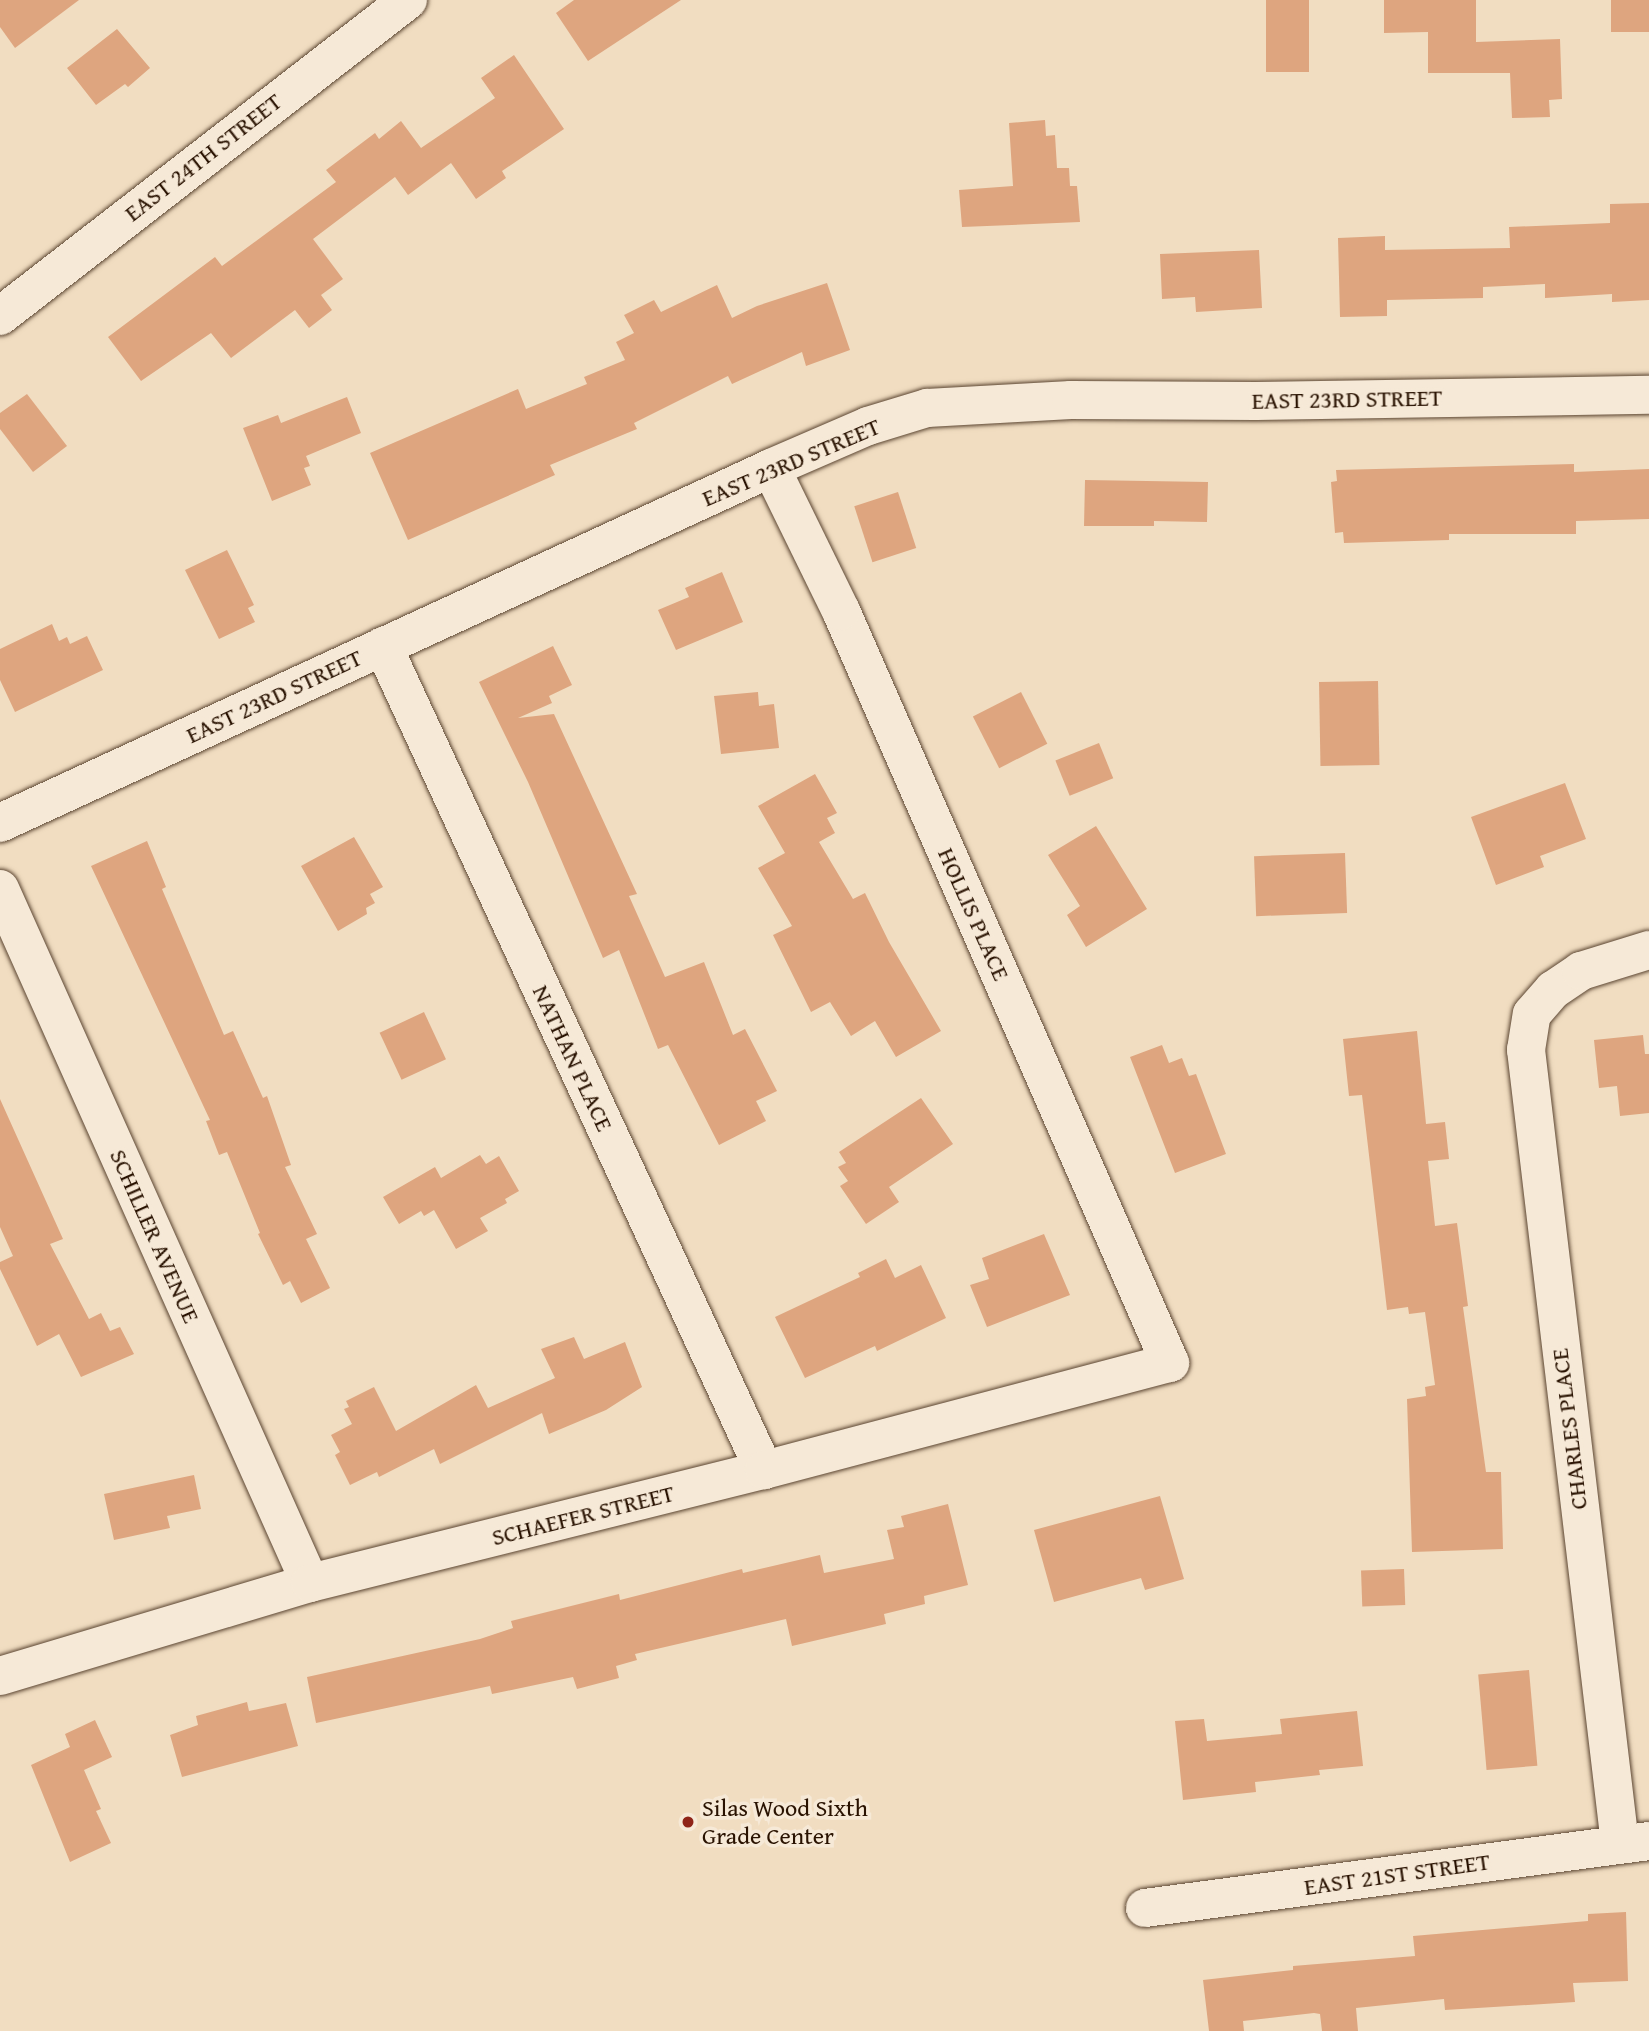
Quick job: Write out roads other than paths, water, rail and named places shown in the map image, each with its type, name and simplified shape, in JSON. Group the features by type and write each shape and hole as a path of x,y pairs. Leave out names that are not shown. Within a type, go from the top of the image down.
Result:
{"street":[{"name":"EAST 24TH STREET","path":"0,316 408,0"},
{"name":"EAST 23RD STREET","path":"0,823 771,468 868,426 927,408 1071,400 1256,401 1649,395"},
{"name":"HOLLIS PLACE","path":"771,468 841,611 1170,1363"},
{"name":"NATHAN PLACE","path":"383,646 764,1470"},
{"name":"SCHILLER AVENUE","path":"0,888 310,1583"},
{"name":"CHARLES PLACE","path":"1634,1843 1528,1090 1526,1050 1532,1014 1553,990 1581,971 1649,950"},
{"name":"SCHAEFER STREET","path":"0,1676 310,1583 764,1470 1170,1363"},
{"name":"EAST 21ST STREET","path":"1145,1908 1634,1843"}],"place":[{"name":"Silas Wood Sixth Grade Center","path":"688,1822"}]}
